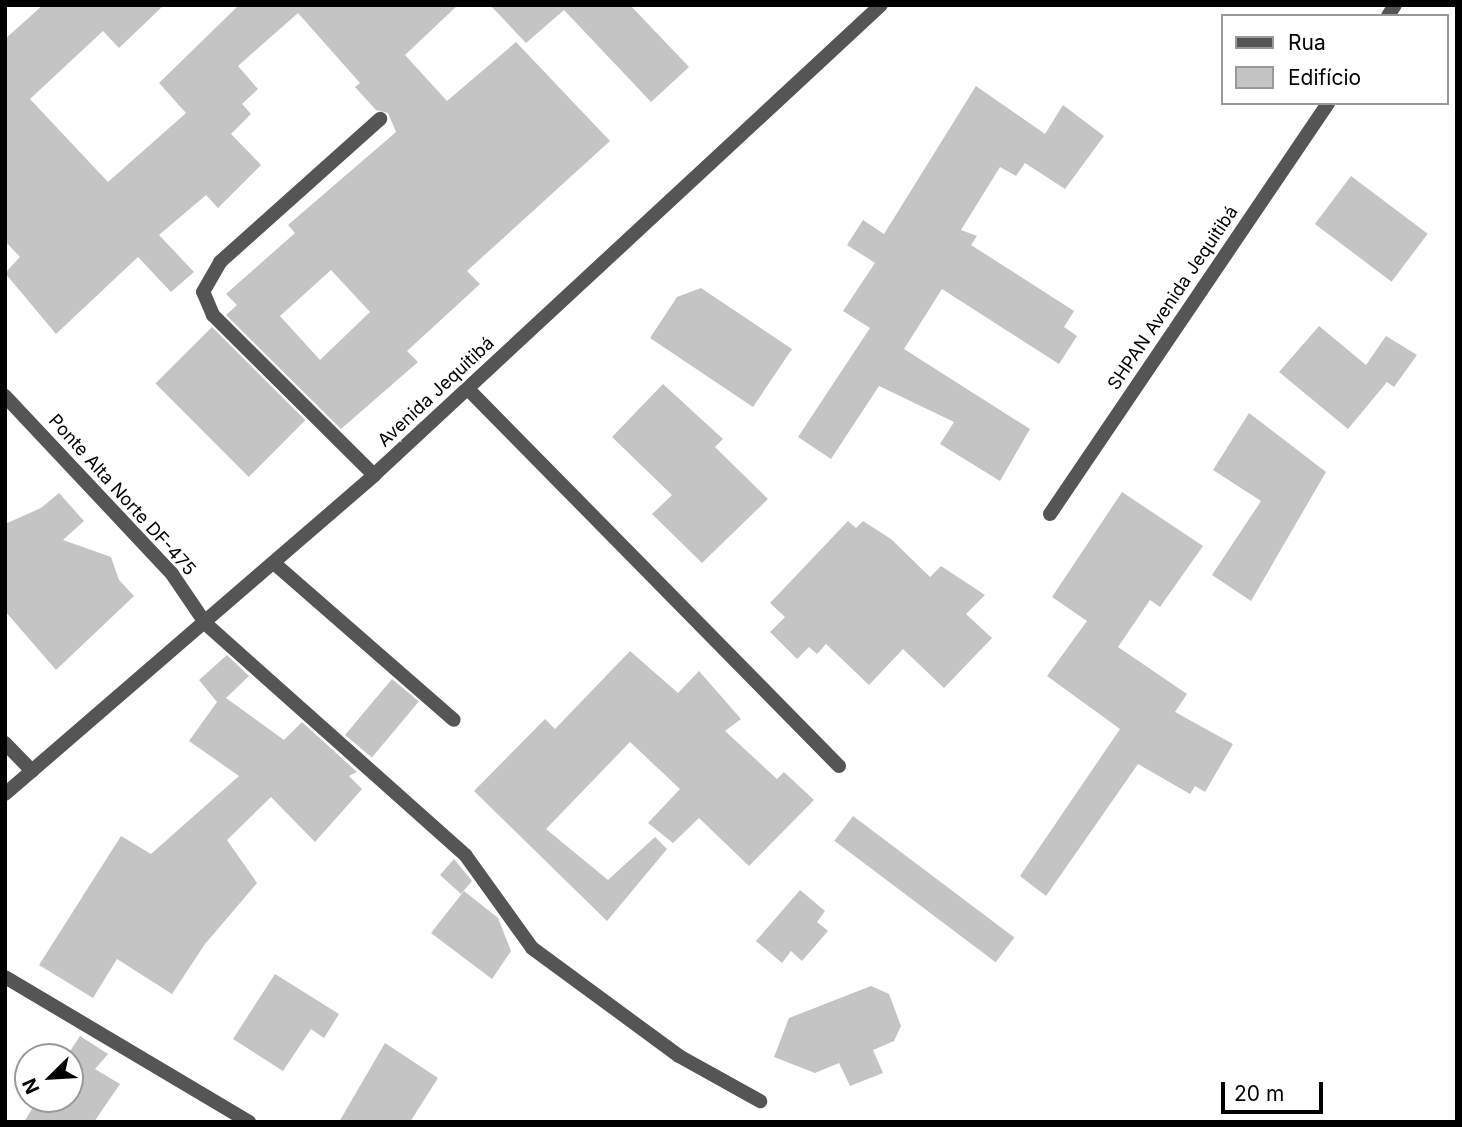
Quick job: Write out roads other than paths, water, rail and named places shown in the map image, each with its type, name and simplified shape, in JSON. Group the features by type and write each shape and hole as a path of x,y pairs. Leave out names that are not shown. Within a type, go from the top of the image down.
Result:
{"street":[{"name":"Avenida Jequitibá","path":"5,794 206,624 374,475 881,5"},
{"name":"SHPAN Avenida Jequitibá","path":"1050,514 1327,105"},
{"path":"374,475 213,315 203,292 220,262 380,119"},
{"path":"468,389 839,766"},
{"name":"Ponte Alta Norte DF-475","path":"5,397 172,574 206,624 466,856 532,948 679,1056 760,1101"},
{"path":"275,564 454,720"},
{"path":"5,743 32,771"},
{"path":"5,977 249,1122"}]}
